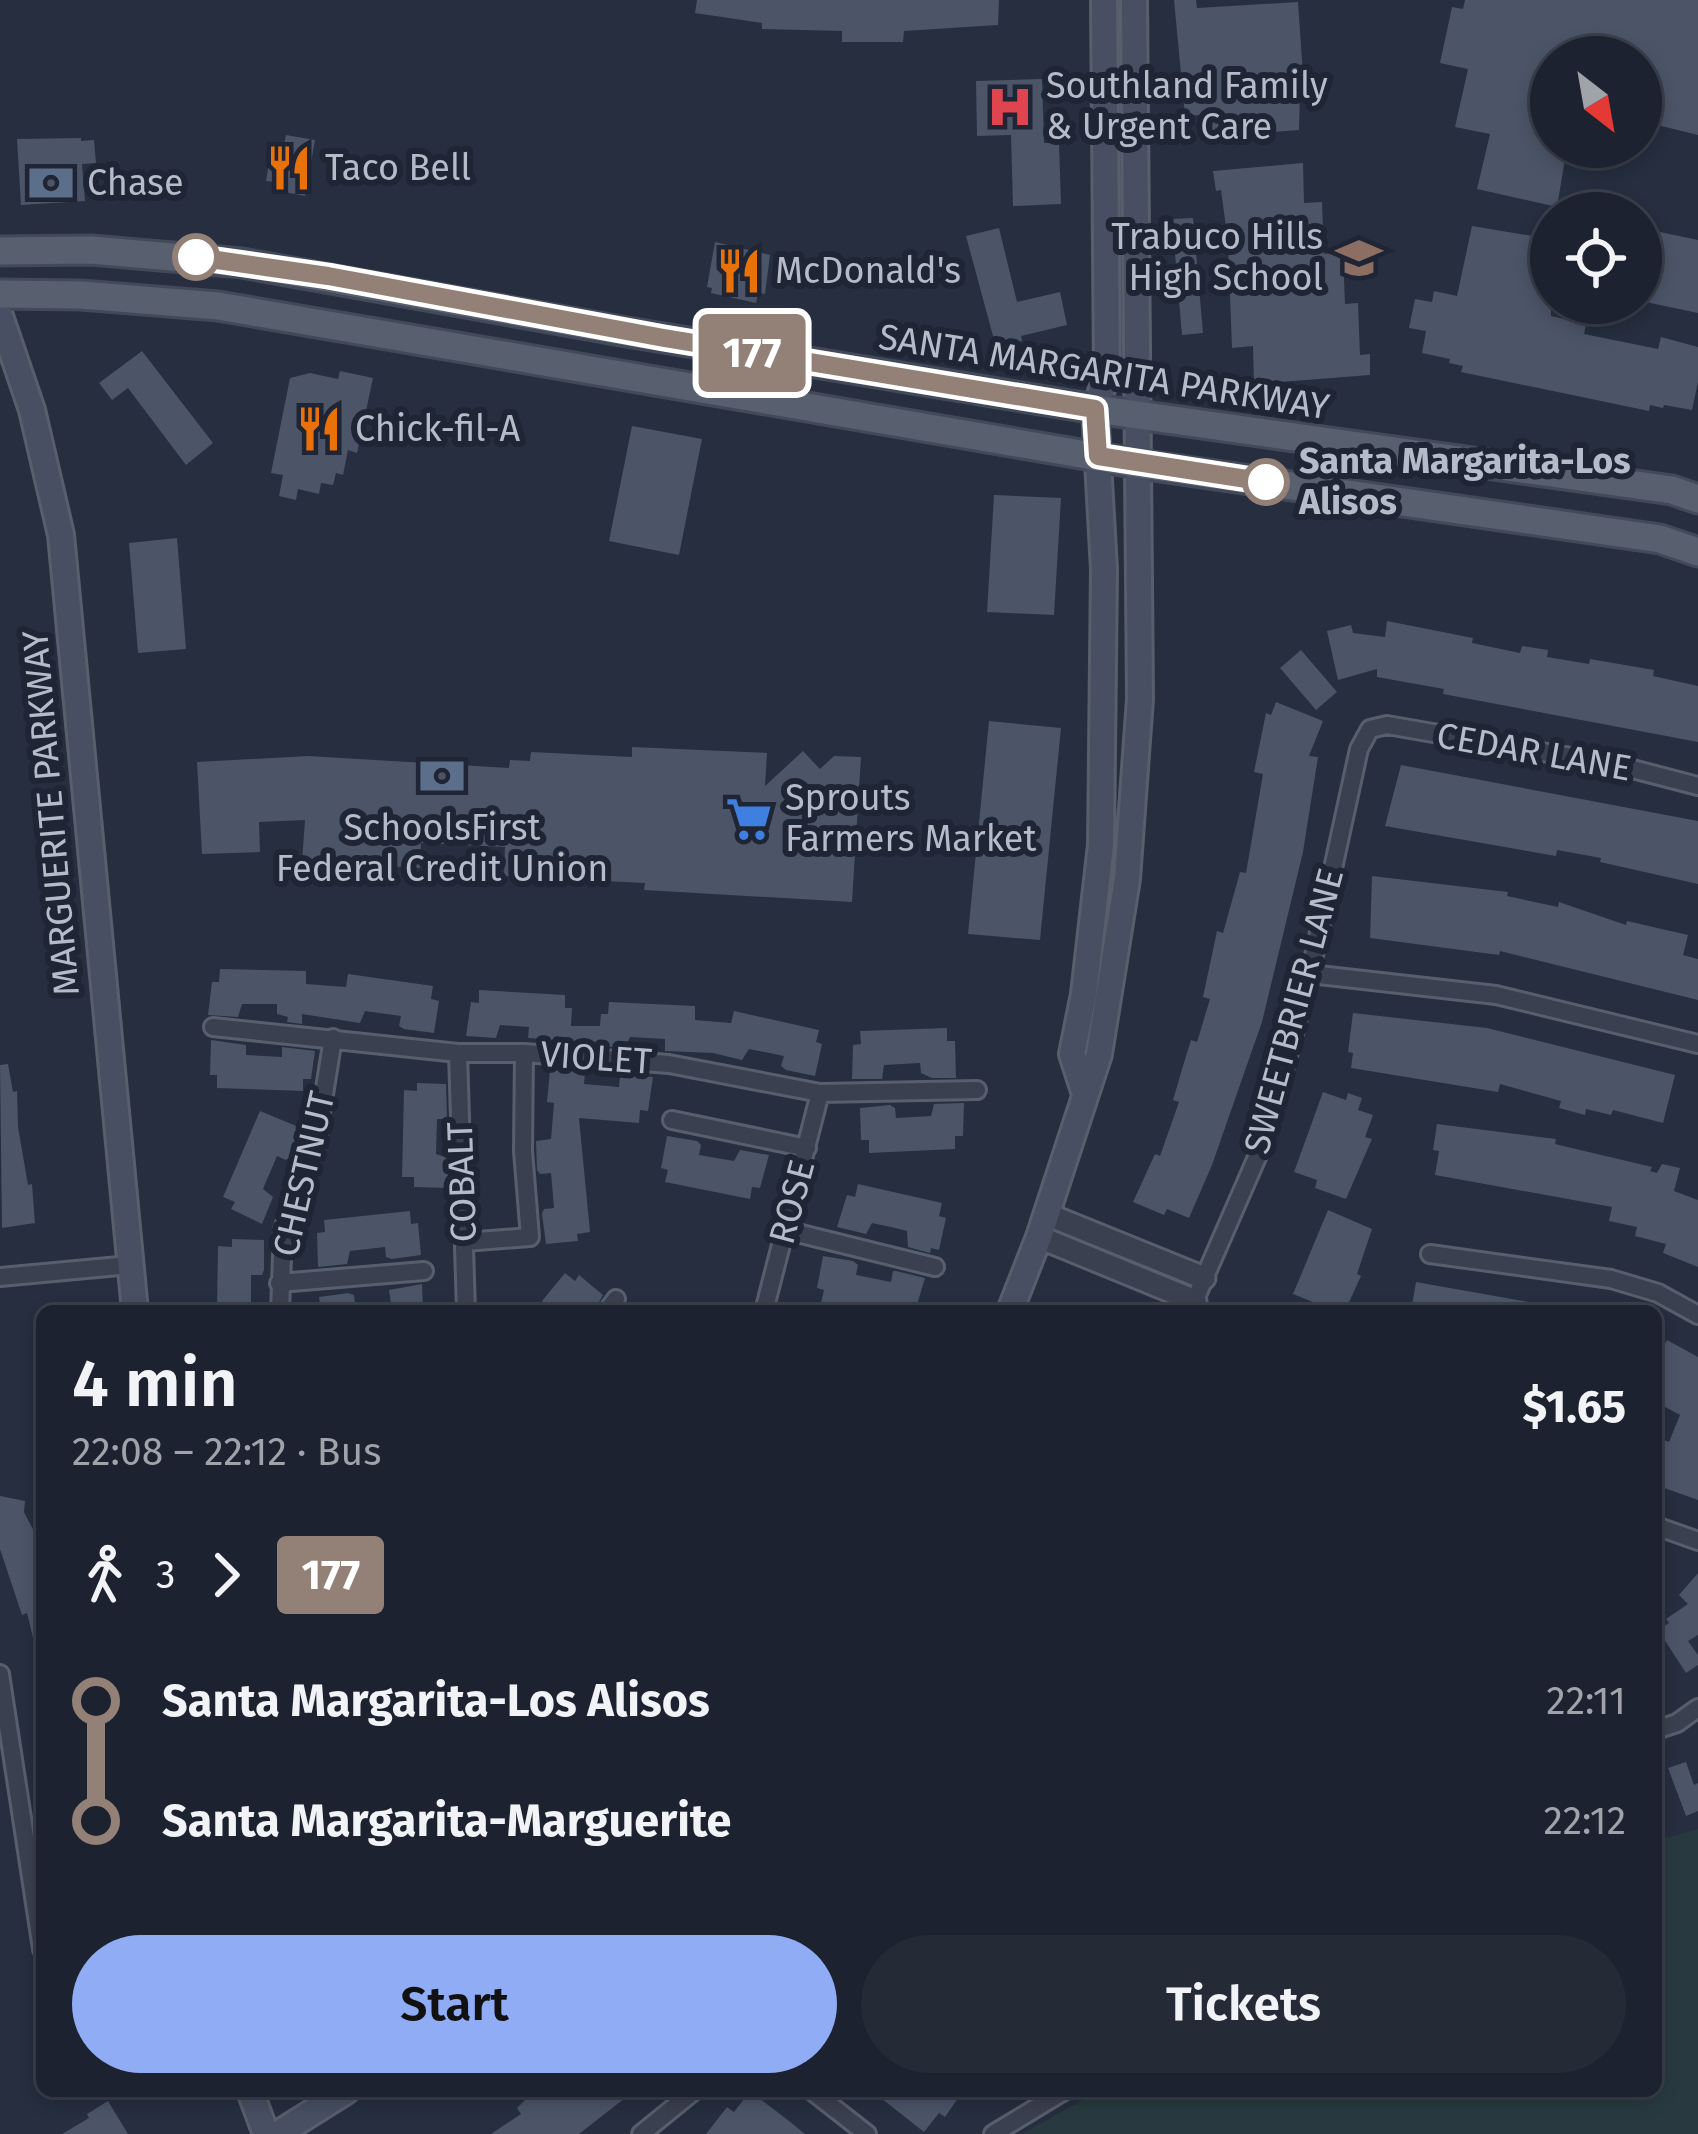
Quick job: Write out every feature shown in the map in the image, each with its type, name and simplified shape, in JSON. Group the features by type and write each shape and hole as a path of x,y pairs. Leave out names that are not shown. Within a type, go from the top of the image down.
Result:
{"main road":[{"path":"1084,1091 1072,1054 1084,994 1101,845 1104,569 1095,409 1107,375 1104,0"},
{"path":"1012,1305 1099,1054 1127,878 1140,699 1134,0"},
{"name":"SANTA MARGARITA PARKWAY","path":"0,251 111,251 242,263 1095,409 1383,452 1506,464 1672,490 1698,499"},
{"path":"0,294 218,306 609,371 866,420 1660,539 1698,552"},
{"name":"MARGUERITE PARKWAY","path":"0,316 32,410 61,535 134,1305"},
{"path":"252,2097 266,2134"},
{"path":"278,2134 337,2097"}],"street":[{"name":"CEDAR LANE","path":"1370,729 1387,725 1617,765 1698,786"},
{"name":"SWEETBRIER LANE","path":"1198,1294 1258,1155 1310,974 1359,748 1370,729"},
{"path":"1310,974 1496,995 1698,1044"},
{"name":"VIOLET","path":"213,1027 458,1053 669,1064 820,1093 977,1090"},
{"name":"CHESTNUT","path":"280,1305 283,1229 315,1151 333,1038"},
{"name":"COBALT","path":"458,1053 466,1305"},
{"path":"464,1242 530,1237 524,1053"},
{"name":"ROSE","path":"766,1305 820,1093"},
{"path":"672,1120 807,1148"},
{"path":"1043,1226 1198,1294"},
{"path":"785,1230 935,1267"},
{"path":"1430,1254 1611,1280 1658,1294 1698,1315"},
{"path":"0,1277 130,1265"},
{"path":"279,1283 424,1271"},
{"path":"1662,1528 1698,1540"},
{"path":"0,1674 36,1910"},
{"path":"1662,1728 1698,1708"},
{"path":"640,2134 686,2097"},
{"path":"820,2097 867,2134"},
{"path":"993,2134 1036,2097"}],"shaded area":[{"path":"1698,1829 1698,2134 1022,2134 1088,2097 1662,2097 1662,1839"}],"building":[{"path":"697,0 999,0 998,25 904,31 903,42 842,42 842,31 762,29 762,23 695,13"},
{"path":"1174,0 1196,0 1197,8 1298,2 1304,90 1300,90 1299,130 1212,137 1213,114 1185,116"},
{"path":"1465,0 1698,0 1698,135 1662,126 1662,36 1530,36 1530,168 1564,168 1560,192 1530,192 1530,201 1477,189 1490,134 1455,127 1468,69 1440,63 1452,7 1463,9"},
{"path":"1042,79 1044,143 1059,143 1061,204 1013,206 1011,135 977,136 976,81"},
{"path":"286,135 315,140 305,196 274,190 276,182 266,181 271,152 282,154"},
{"name":"Chase","path":"17,139 94,140 96,163 82,164 85,201 21,205"},
{"path":"1303,163 1304,203 1322,202 1324,254 1343,252 1345,304 1358,303 1360,355 1370,354 1370,375 1254,384 1253,346 1232,348 1228,242 1221,190 1216,191 1213,171"},
{"path":"1193,218 1203,333 1182,335 1172,219"},
{"path":"1472,226 1530,236 1530,324 1586,324 1584,334 1658,349 1661,337 1698,347 1692,410 1650,405 1649,411 1461,372 1463,366 1449,363 1450,359 1422,353 1426,331 1409,328 1415,299 1432,302 1434,291 1457,296"},
{"path":"999,228 1017,302 1060,292 1067,325 996,347 966,236"},
{"path":"1662,232 1698,240 1698,313 1662,305"},
{"name":"McDonald's","path":"715,242 770,255 765,294 758,293 756,303 711,293 712,288 707,287"},
{"path":"142,351 213,443 186,465 128,388 112,400 99,383"},
{"path":"340,371 373,378 357,453 348,450 343,475 336,473 333,485 321,483 319,494 298,489 296,500 279,496 283,475 271,473 290,378 310,373 338,379"},
{"path":"632,426 702,439 679,555 609,541"},
{"path":"994,495 1061,498 1054,615 987,612"},
{"path":"177,538 186,649 138,653 129,543"},
{"path":"1387,621 1520,653 1522,646 1548,650 1547,657 1654,670 1653,676 1698,686 1698,742 1443,694 1444,689 1377,677 1377,669 1338,680 1327,631 1351,625 1353,633 1385,637"},
{"path":"1301,650 1337,692 1316,710 1280,668"},
{"path":"1276,702 1323,721 1309,756 1318,757 1303,852 1262,1022 1212,1165 1189,1218 1167,1209 1164,1215 1133,1202 1155,1154 1160,1156 1179,1102 1173,1100 1191,1040 1197,1042 1210,999 1203,997 1217,931 1223,933 1240,872 1246,873 1263,774 1254,772 1266,713 1271,715"},
{"path":"989,721 1061,728 1040,940 968,934"},
{"path":"632,747 767,753 765,786 803,751 820,769 834,756 861,757 852,902 504,876 505,847 421,843 420,868 302,862 305,820 259,822 260,852 202,854 197,762 308,756 509,768 510,760 530,761 531,752 632,757"},
{"path":"1401,765 1698,821 1698,884 1600,862 1601,858 1557,850 1556,856 1385,826"},
{"path":"1372,876 1508,892 1507,896 1558,907 1559,902 1626,925 1627,921 1688,935 1683,955 1698,959 1698,1000 1500,951 1499,955 1370,938"},
{"path":"220,969 306,971 306,984 346,987 348,974 433,986 431,999 439,1001 434,1033 404,1029 399,1026 401,1016 365,1011 360,1023 302,1014 302,1024 287,1022 288,1017 277,1014 277,1004 242,1004 238,1017 208,1015 212,982 219,982"},
{"path":"479,990 565,995 565,1008 572,1008 571,1026 600,1026 609,1002 695,1006 695,1020 731,1023 734,1011 819,1030 816,1042 822,1044 815,1076 786,1070 781,1066 784,1056 749,1049 742,1060 665,1051 665,1039 630,1037 625,1048 596,1046 528,1038 529,1027 500,1025 496,1038 466,1036 471,1002 479,1003"},
{"path":"1353,1013 1487,1028 1675,1075 1663,1123 1613,1110 1611,1115 1586,1109 1585,1115 1559,1108 1561,1101 1500,1084 1498,1092 1351,1068"},
{"path":"947,1028 947,1041 955,1041 956,1078 932,1078 921,1073 920,1063 884,1065 882,1079 852,1079 853,1045 861,1044 860,1031"},
{"path":"211,1040 246,1045 246,1055 282,1057 282,1047 315,1051 311,1079 303,1079 303,1091 217,1088 217,1075 210,1075"},
{"path":"8,1064 13,1092 17,1091 18,1127 28,1185 32,1184 35,1223 2,1228 0,1065"},
{"path":"550,1070 585,1072 584,1084 619,1087 620,1075 653,1077 648,1111 640,1110 639,1123 579,1118 590,1232 577,1234 578,1241 546,1244 542,1214 554,1208 551,1173 537,1170 536,1141 551,1139"},
{"path":"417,1083 446,1084 447,1119 437,1119 436,1154 448,1158 448,1188 414,1187 414,1177 402,1177 404,1090 417,1091"},
{"path":"1323,1092 1346,1100 1348,1093 1362,1098 1358,1110 1373,1115 1365,1137 1372,1139 1346,1199 1315,1188 1317,1180 1294,1172"},
{"path":"964,1103 963,1136 955,1136 955,1149 869,1153 869,1140 861,1140 860,1108 890,1105 896,1118 931,1116 934,1104"},
{"path":"260,1111 301,1128 291,1156 286,1160 277,1156 263,1189 273,1197 262,1224 231,1209 235,1202 223,1197"},
{"path":"1437,1124 1556,1139 1555,1144 1652,1167 1650,1171 1657,1173 1662,1164 1680,1168 1674,1191 1698,1200 1698,1267 1663,1253 1666,1244 1635,1236 1637,1227 1609,1221 1612,1207 1435,1175"},
{"path":"667,1136 697,1141 699,1155 734,1161 740,1150 769,1155 760,1188 752,1187 750,1199 665,1182 668,1170 661,1168"},
{"path":"858,1184 942,1203 939,1216 946,1218 939,1250 931,1248 930,1253 908,1247 907,1231 891,1227 872,1223 866,1234 837,1227 847,1195 855,1197"},
{"path":"1328,1210 1372,1229 1357,1274 1361,1276 1348,1305 1314,1305 1293,1294"},
{"path":"410,1211 411,1224 418,1223 421,1255 392,1259 386,1257 385,1247 350,1251 347,1264 318,1267 317,1233 325,1232 324,1220"},
{"path":"232,1239 264,1240 264,1270 262,1275 251,1275 251,1305 217,1305 218,1246 232,1247"},
{"path":"823,1256 853,1261 858,1265 856,1275 891,1282 896,1271 925,1278 917,1305 832,1305 821,1303 824,1290 817,1288"},
{"path":"565,1273 575,1281 579,1275 603,1295 597,1305 544,1305 542,1301"},
{"path":"1416,1282 1534,1303 1534,1305 1412,1305"},
{"path":"422,1284 423,1305 391,1305 389,1290"},
{"path":"348,1293 354,1295 355,1305 320,1305 319,1297"},
{"path":"1667,1340 1698,1357 1698,1500 1662,1487 1662,1439 1669,1442 1680,1415 1662,1405 1662,1349"},
{"path":"0,1496 25,1501 24,1512 36,1535 36,1650 27,1613 22,1615 0,1549"},
{"path":"1698,1573 1698,1635 1688,1641 1698,1655 1698,1665 1686,1673 1662,1636 1662,1627 1669,1623 1666,1619 1688,1604 1679,1595"},
{"path":"1686,1762 1694,1785 1698,1783 1698,1811 1686,1816 1668,1768"},
{"path":"528,2097 626,2097 579,2134 491,2134 521,2114 517,2108"},
{"path":"745,2097 758,2097 805,2134 706,2134 727,2107 734,2112"},
{"path":"880,2097 959,2097 945,2117 939,2113 924,2132"},
{"path":"108,2101 128,2134 62,2134 89,2118 87,2114"}],"bus line":[{"name":"177","path":"196,257 1095,409 1098,456 1266,482"}],"place":[{"name":"Southland Family & Urgent Care","path":"1010,107"},
{"name":"Taco Bell","path":"289,168"},
{"name":"Chase","path":"51,183"},
{"name":"Trabuco Hills High School","path":"1359,258"},
{"name":"McDonald's","path":"739,271"},
{"name":"Chick-fil-A","path":"319,429"},
{"name":"Santa Margarita-Los Alisos","path":"1266,482"},
{"name":"SchoolsFirst Federal Credit Union","path":"442,776"},
{"name":"Sprouts Farmers Market","path":"749,819"}]}
